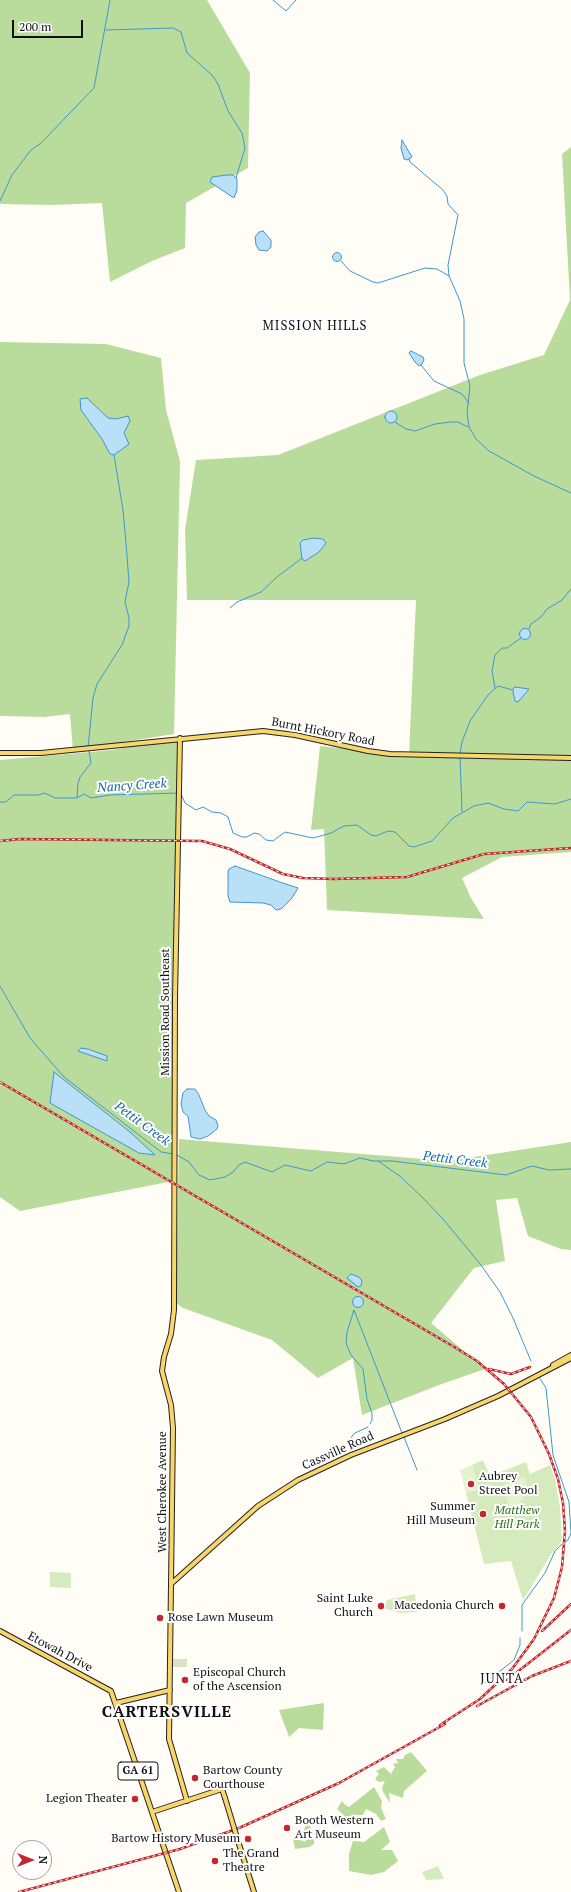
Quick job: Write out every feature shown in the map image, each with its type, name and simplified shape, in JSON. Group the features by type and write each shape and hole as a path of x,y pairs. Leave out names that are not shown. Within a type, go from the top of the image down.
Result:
{"main road":[{"name":"Burnt Hickory Road","path":"0,753 41,753 180,738 263,731 295,734 368,751 390,754 571,758"},
{"name":"Mission Road Southeast","path":"175,1184 178,800 180,738"},
{"name":"West Cherokee Avenue","path":"175,1184 173,1320 171,1337 162,1368 163,1379 171,1402 172,1416 170,1742 187,1800"},
{"name":"Cassville Road","path":"536,1376 571,1355"},
{"name":"Cassville Road","path":"172,1583 264,1501 298,1480 351,1454 471,1408 571,1358"},
{"path":"172,1574 180,1576"},
{"name":"Etowah Drive","path":"0,1631 111,1691 116,1703"},
{"path":"116,1703 170,1690"},
{"name":"GA 61","path":"116,1703 179,1892"},
{"path":"152,1812 222,1789 254,1892"}],"green space":[{"path":"0,0 207,0 250,73 248,168 186,203 185,248 152,261 110,282 102,203 53,205 0,204"},
{"path":"571,147 571,852 502,857 462,878 471,898 484,919 327,910 324,829 311,830 320,746 409,755 416,600 187,600 185,530 196,460 278,455 480,375 544,355 570,300 562,154"},
{"path":"0,342 106,344 161,358 166,410 180,461 174,734 73,750 70,714 44,717 0,716"},
{"path":"180,738 172,998 173,1181 20,1211 0,1197 0,760 112,750"},
{"path":"179,1139 448,1161 571,1142 571,1250 561,1249 528,1236 517,1198 496,1200 505,1261 474,1268 431,1323 485,1369 362,1415 353,1358 318,1378 272,1340 183,1308 176,1303"},
{"name":"Matthew Hill Park","path":"483,1460 490,1476 526,1462 530,1474 550,1465 555,1479 560,1507 562,1541 550,1556 523,1600 511,1561 484,1564 466,1493 479,1489 472,1465"},
{"name":"Aubrey Street Pool","path":"472,1465 480,1489 466,1493 460,1470"},
{"path":"525,1477 527,1488 525,1496 518,1505 510,1508 502,1487 503,1485"},
{"path":"50,1572 71,1573 71,1588 50,1587"},
{"path":"415,1594 417,1612 400,1613 384,1608 387,1600"},
{"path":"173,1659 187,1659 187,1667 173,1667"},
{"path":"324,1703 323,1730 299,1728 289,1737 279,1710"},
{"path":"411,1752 427,1771 404,1791 403,1798 389,1793 390,1803 382,1788 385,1781 379,1782 375,1779 379,1774 376,1771 384,1767 391,1774 395,1767 393,1764 398,1763 396,1759 403,1759 405,1755"},
{"path":"374,1787 382,1801 381,1808 386,1819 381,1821 376,1814 366,1809 363,1815 355,1815 352,1823 337,1809 342,1801 349,1807"},
{"path":"306,1825 310,1826 314,1838 314,1844 309,1847 295,1849 293,1838 306,1842 303,1832"},
{"path":"384,1827 390,1842 381,1850 392,1850 398,1861 384,1872 371,1875 349,1871 349,1854 353,1841 364,1842"},
{"path":"438,1866 444,1879 426,1880 422,1872"}],"water":[{"path":"402,140 412,157 407,160 404,159 401,148"},
{"path":"233,175 237,179 237,190 234,198 210,182 212,177"},
{"path":"263,231 271,240 271,247 267,251 259,250 256,245 255,237 259,232"},
{"path":"337,252 342,257 337,262 332,257"},
{"path":"411,351 423,357 424,360 422,364 419,366 415,362 409,353"},
{"path":"87,398 108,418 116,419 128,416 130,421 124,433 129,444 114,455 110,454 102,439 81,410 80,399"},
{"path":"391,411 395,413 397,417 395,421 391,423 387,421 385,417 387,413"},
{"path":"314,538 323,539 326,543 319,552 305,561 302,559 300,543 303,540"},
{"path":"523,629 527,629 529,630 529,638 523,639 520,636 520,632"},
{"path":"515,687 529,689 518,702 515,701 513,692"},
{"path":"235,866 298,888 292,898 281,909 276,910 271,905 263,903 230,902 228,896 228,872 229,869"},
{"path":"81,1048 107,1056 107,1061 78,1051"},
{"path":"54,1072 130,1132 155,1155 139,1153 50,1103"},
{"path":"187,1089 195,1089 205,1110 209,1116 216,1120 218,1126 217,1129 208,1136 200,1139 191,1137 188,1116 183,1112 181,1104 183,1093"},
{"path":"351,1274 359,1277 362,1281 361,1286 358,1287 347,1278"},
{"path":"356,1297 360,1297 362,1298 362,1306 356,1307 353,1304 353,1300"}],"waterway":[{"path":"0,201 12,175 31,150 41,143 94,88 110,0"},
{"path":"273,0 286,11 296,0"},
{"path":"106,30 173,28 181,32 187,53 212,75 218,84 228,111 242,133 245,148 236,178"},
{"path":"409,159 410,162 443,190 447,196 448,204 458,215 448,265 449,276 460,301 464,319 464,363 470,386 467,412 469,427 476,439 489,451 534,476 571,493"},
{"path":"341,261 350,271 378,283 425,268 437,269 449,276"},
{"path":"421,365 434,381 462,394 469,403"},
{"path":"395,422 406,429 415,431 435,424 451,422 458,422 468,427"},
{"path":"88,748 93,698 97,684 122,645 129,626 129,618 125,602 129,582 126,543 123,510 114,455"},
{"path":"230,608 237,602 261,592 277,577 302,558"},
{"path":"529,629 531,624 541,617 547,609 562,600 571,589"},
{"path":"495,688 492,671 495,655 502,648 507,648 521,638"},
{"path":"460,753 462,742 470,721 488,695 498,686 513,690"},
{"path":"77,797 80,777 91,763 89,751"},
{"path":"460,756 462,811"},
{"name":"Nancy Creek","path":"0,802 6,802 14,795 38,795 45,793 55,798 77,798 84,794 91,798 110,795 178,793"},
{"name":"Nancy Creek","path":"181,794 185,803 196,810 203,807 212,812 221,813 228,817 233,833 242,837 247,837 254,833 259,834 266,840 273,841 285,832 313,838 331,833 344,826 357,825 371,835 376,836 388,831 395,832 409,846 414,847 432,841 453,818 474,806 488,803 504,809 518,811 527,802 555,804 571,799"},
{"name":"Pettit Creek","path":"0,986 30,1038 64,1077 161,1152 173,1154"},
{"name":"Pettit Creek","path":"177,1155 189,1162 199,1175 210,1180 225,1177 245,1162 272,1172 285,1165 311,1171 327,1162 344,1164 360,1158 373,1161 392,1161 506,1175 532,1166 549,1170 571,1169"},
{"path":"378,1161 401,1177 423,1198 443,1219 481,1265 500,1292 513,1318 531,1361"},
{"path":"370,1424 372,1420 372,1413 367,1399 363,1369 351,1355 346,1343 347,1332 354,1310 402,1433"},
{"path":"539,1377 546,1388 553,1455 569,1502 571,1533 568,1540 565,1542"},
{"path":"351,1442 352,1436 355,1433 368,1427"},
{"path":"404,1437 417,1470"},
{"path":"522,1631 522,1605 545,1573 555,1551 562,1544"},
{"path":"481,1686 514,1660 520,1645 520,1638"}],"railway":[{"path":"0,841 20,839 202,841 230,849 283,874 303,878 334,879 407,877 484,854 571,848"},
{"path":"0,1082 477,1361 504,1384 531,1417 549,1454 558,1479 563,1503 565,1531 562,1567 554,1598 534,1639 512,1669 480,1699 440,1725"},
{"path":"489,1369 511,1374 530,1367"},
{"path":"542,1631 571,1604"},
{"path":"507,1680 571,1630"},
{"path":"477,1706 532,1676 571,1661"},
{"path":"19,1892 180,1849 239,1828 339,1783 445,1724"}],"place":[{"name":"Aubrey Street Pool","path":"471,1484"},
{"name":"Summer Hill Museum","path":"483,1514"},
{"name":"Saint Luke Church","path":"381,1606"},
{"name":"Macedonia Church","path":"502,1606"},
{"name":"Rose Lawn Museum","path":"160,1618"},
{"name":"Episcopal Church of the Ascension","path":"185,1680"},
{"name":"Bartow County Courthouse","path":"195,1778"},
{"name":"Legion Theater","path":"135,1799"},
{"name":"Booth Western Art Museum","path":"287,1828"},
{"name":"Bartow History Museum","path":"248,1839"},
{"name":"The Grand Theatre","path":"215,1861"}],"district":[{"name":"MISSION HILLS","path":"315,326"},
{"name":"JUNTA","path":"502,1679"},
{"name":"CARTERSVILLE","path":"167,1712"}]}
